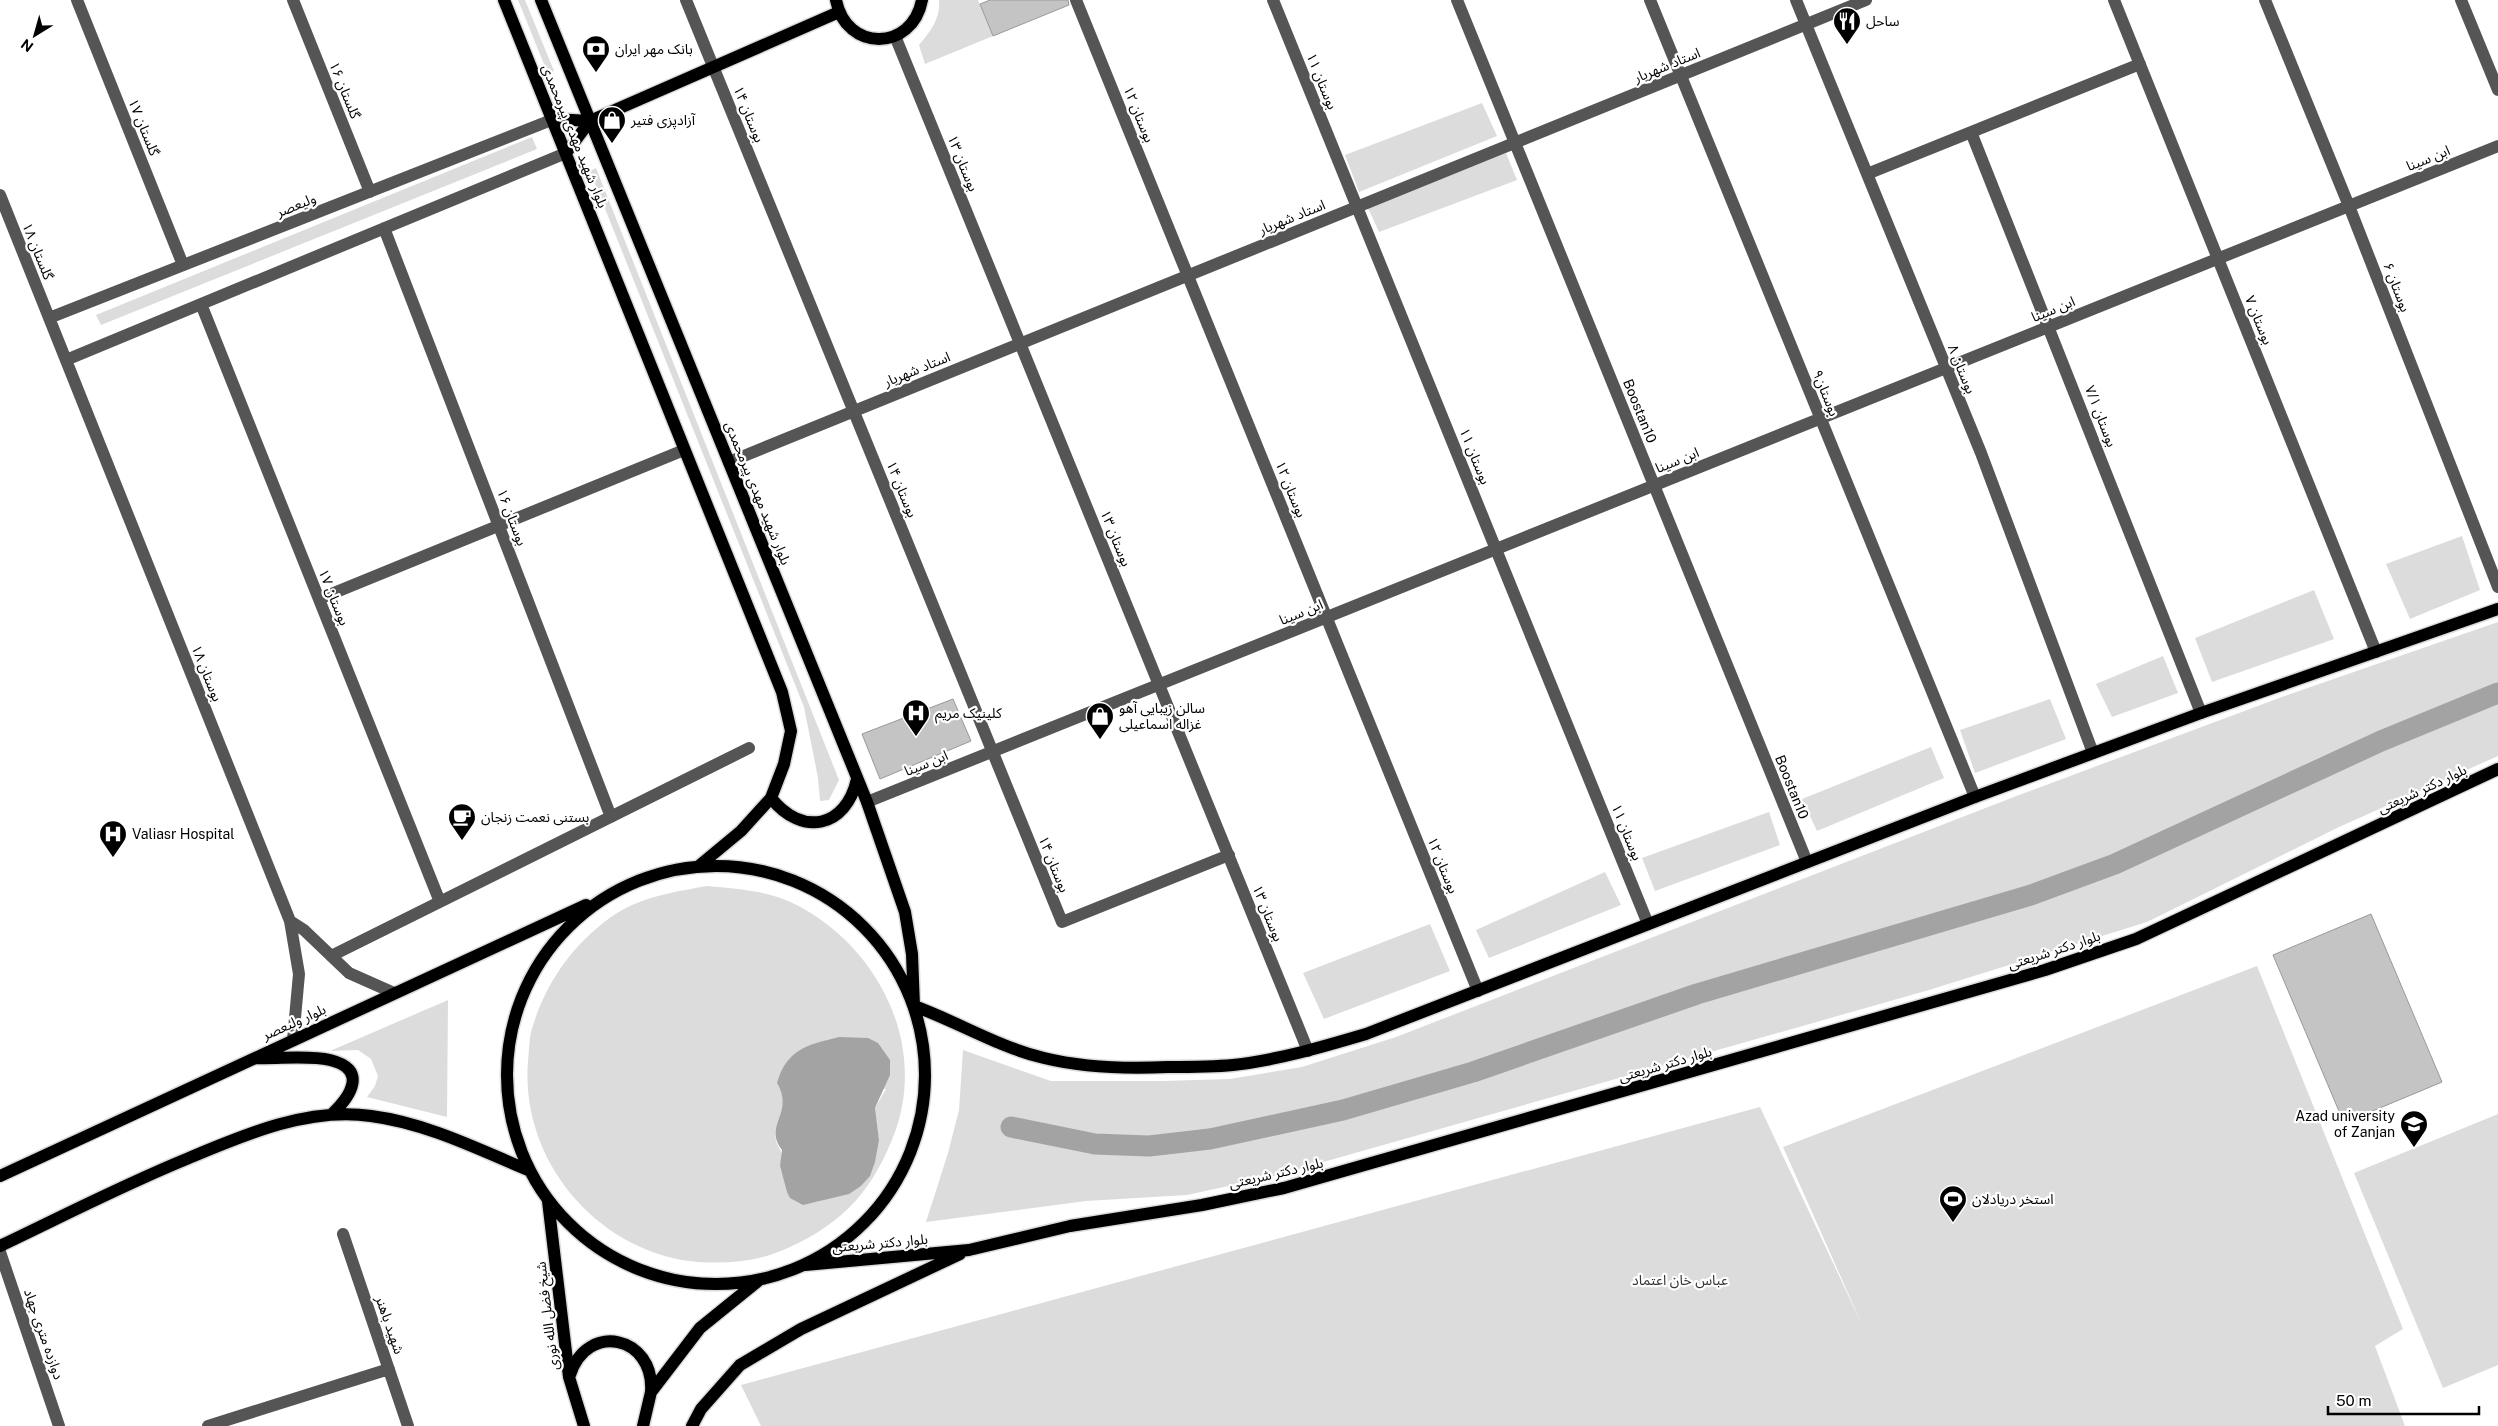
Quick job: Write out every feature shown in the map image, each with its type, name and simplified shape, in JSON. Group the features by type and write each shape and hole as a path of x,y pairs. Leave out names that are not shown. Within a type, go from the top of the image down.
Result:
{"main road":[{"name":"بلوار شهید مهدی پیرمحمدی","path":"504,0 554,119 684,450 782,692 791,731 784,764 771,798"},
{"name":"بلوار شهید مهدی پیرمحمدی","path":"541,0 867,802 905,912 912,954 914,1006"},
{"path":"554,119 590,121 714,68 837,6 844,22 862,36 873,39 895,36 914,22 922,0"},
{"path":"566,153 590,121"},
{"path":"914,1006 945,1017 1011,1048 1043,1058 1084,1066 1127,1069 1233,1065 1308,1051 1366,1034 1975,797 2201,712 2498,609"},
{"name":"بلوار دکتر شریعتی","path":"805,1265 969,1250 1070,1226 1202,1205 1284,1188 2045,970 2136,939 2498,769"},
{"path":"700,865 741,831 771,798 782,811 796,820 813,823 830,819 844,809 853,795 857,779"},
{"path":"700,865 755,868 807,886 853,916 889,957 914,1006 920,1026 926,1074 921,1121 905,1167 880,1207 846,1241 805,1265 758,1281 711,1285 664,1278 620,1262 580,1236 548,1201 528,1170 510,1122 505,1070 512,1020 532,972 562,930 602,897 649,875 700,865"},
{"name":"بلوار ولیعصر","path":"0,1176 250,1058 293,1040 602,897"},
{"path":"250,1058 331,1060 349,1070 353,1077 354,1085 343,1104 332,1114"},
{"path":"0,1246 137,1179 236,1138 278,1125 332,1114 369,1115 396,1120 452,1139 528,1170"},
{"name":"شیخ فضل الله نوری","path":"548,1201 569,1377 584,1426"},
{"path":"692,1426 701,1409 740,1365 801,1329 969,1250"},
{"path":"651,1392 700,1328 758,1281"},
{"path":"569,1377 573,1364 581,1353 592,1345 605,1341 631,1346 641,1355 648,1366 652,1379 643,1426"}],"street":[{"name":"گلستان ۱۷","path":"77,0 183,265"},
{"name":"گلستان ۱۶","path":"292,0 370,192"},
{"name":"بوستان ۱۴","path":"686,0 1062,922 1229,855"},
{"name":"بوستان ۱۲","path":"1076,0 1478,991"},
{"name":"بوستان ۱۱","path":"1273,0 1648,924"},
{"name":"Boostan10","path":"1457,0 1807,862"},
{"name":"بوستان۹","path":"1650,0 1975,797"},
{"name":"بوستان ۸","path":"1796,0 1980,453 2093,753"},
{"name":"استاد شهریار","path":"729,462 1866,0"},
{"name":"بوستان ۷","path":"2114,0 2376,652"},
{"name":"بوستان ۶","path":"2265,0 2349,206 2498,587"},
{"path":"2461,0 2498,90"},
{"name":"بوستان ۱۳","path":"895,36 1308,1051"},
{"path":"1867,174 2140,64"},
{"name":"ولیعصر","path":"49,318 554,119"},
{"name":"بوستان ۷/۱","path":"1971,132 2050,326 2201,712"},
{"name":"ابن سینا","path":"867,802 2498,146"},
{"path":"66,360 566,153"},
{"name":"گلستان ۱۸","path":"0,195 49,318"},
{"name":"بوستان ۱۶","path":"384,228 611,817"},
{"name":"بوستان ۱۷","path":"201,304 440,902"},
{"name":"بوستان ۱۸","path":"49,318 290,921 299,974 293,1040"},
{"path":"319,599 684,450"},
{"path":"331,956 749,748"},
{"path":"290,921 304,930 350,973 394,993"},
{"name":"شهید باهنر","path":"343,1234 408,1426"},
{"name":"دوازده متری جهاد","path":"0,1252 59,1426"},
{"path":"208,1426 238,1422 389,1368"}],"green space":[{"path":"518,0 525,0 554,71 548,74"},
{"path":"939,0 978,0 993,36 925,64 919,45 931,30 936,19"},
{"path":"1482,103 1497,136 1359,192 1345,155"},
{"path":"532,137 537,149 101,325 96,315"},
{"path":"1506,153 1517,180 1379,232 1368,208"},
{"path":"596,168 839,780 829,800 820,801 818,778 804,707 590,171"},
{"path":"2462,536 2480,590 2410,619 2386,564"},
{"path":"2314,590 2334,639 2212,682 2195,638"},
{"path":"2498,622 2498,756 2339,827 2147,922 1929,990 1274,1176 1187,1195 1086,1201 926,1222 948,1153 959,1110 963,1050 1051,1081 1230,1079 1302,1067 1396,1037 2019,795 2282,697"},
{"path":"2163,656 2178,693 2112,717 2096,684"},
{"path":"2050,699 2066,739 1975,773 1960,730"},
{"path":"1931,747 1944,778 1817,831 1802,799"},
{"path":"1769,812 1780,845 1655,891 1642,858"},
{"path":"1605,872 1621,905 1489,958 1476,930"},
{"path":"707,886 745,890 781,898 804,909 831,928 855,950 875,976 890,1005 900,1035 905,1067 903,1100 895,1132 877,1170 855,1201 827,1226 790,1247 768,1256 722,1262 698,1262 662,1255 628,1241 598,1221 572,1196 552,1166 537,1133 529,1098 528,1061 531,1032 552,982 572,953 597,928 622,910 657,896","holes":["777,1083 886,1089 875,1108 879,1140 870,1175 861,1186 816,1202 785,1185 780,1166 782,1154 775,1136 783,1101 782,1093"]},
{"path":"1430,924 1450,971 1324,1019 1303,973"},
{"name":"عباس خان اعتماد","path":"2257,966 2403,1329 2375,1346 2405,1426 761,1426 741,1385 1760,1107 1864,1329 1783,1147"},
{"path":"448,1000 447,1117 367,1097 375,1086 378,1076 371,1059 358,1050 330,1051"},
{"path":"2498,1114 2498,1365 2443,1388 2354,1173"}],"shaded area":[{"path":"839,1037 868,1038 878,1043 890,1060 890,1075 875,1108 879,1140 875,1162 870,1176 861,1186 849,1194 803,1205 790,1198 780,1166 782,1150 777,1141 776,1133 783,1103 782,1094 777,1083 786,1063 800,1050"}],"building":[{"path":"990,0 1068,0 1069,5 993,36 980,4"},
{"name":"کلینیک مریم","path":"953,699 971,741 880,779 862,734"},
{"path":"2371,914 2442,1082 2344,1123 2273,955"}],"waterway":[{"path":"1011,1127 1095,1144 1149,1146 1210,1139 1343,1110 1473,1072 1697,994 2031,895 2115,864 2381,741 2498,693"}],"place":[{"name":"ساحل","path":"1847,45"},
{"name":"بانک مهر ایران","path":"596,73"},
{"name":"آزادپزی فتیر","path":"612,144"},
{"name":"کلینیک مریم","path":"916,737"},
{"name":"سالن زیبایی آهو غزاله اسماعیلی","path":"1100,740"},
{"name":"بستنی نعمت زنجان","path":"462,841"},
{"name":"Valiasr Hospital","path":"113,858"},
{"name":"Azad university of Zanjan","path":"2414,1148"},
{"name":"استخر دریادلان","path":"1953,1223"}]}
